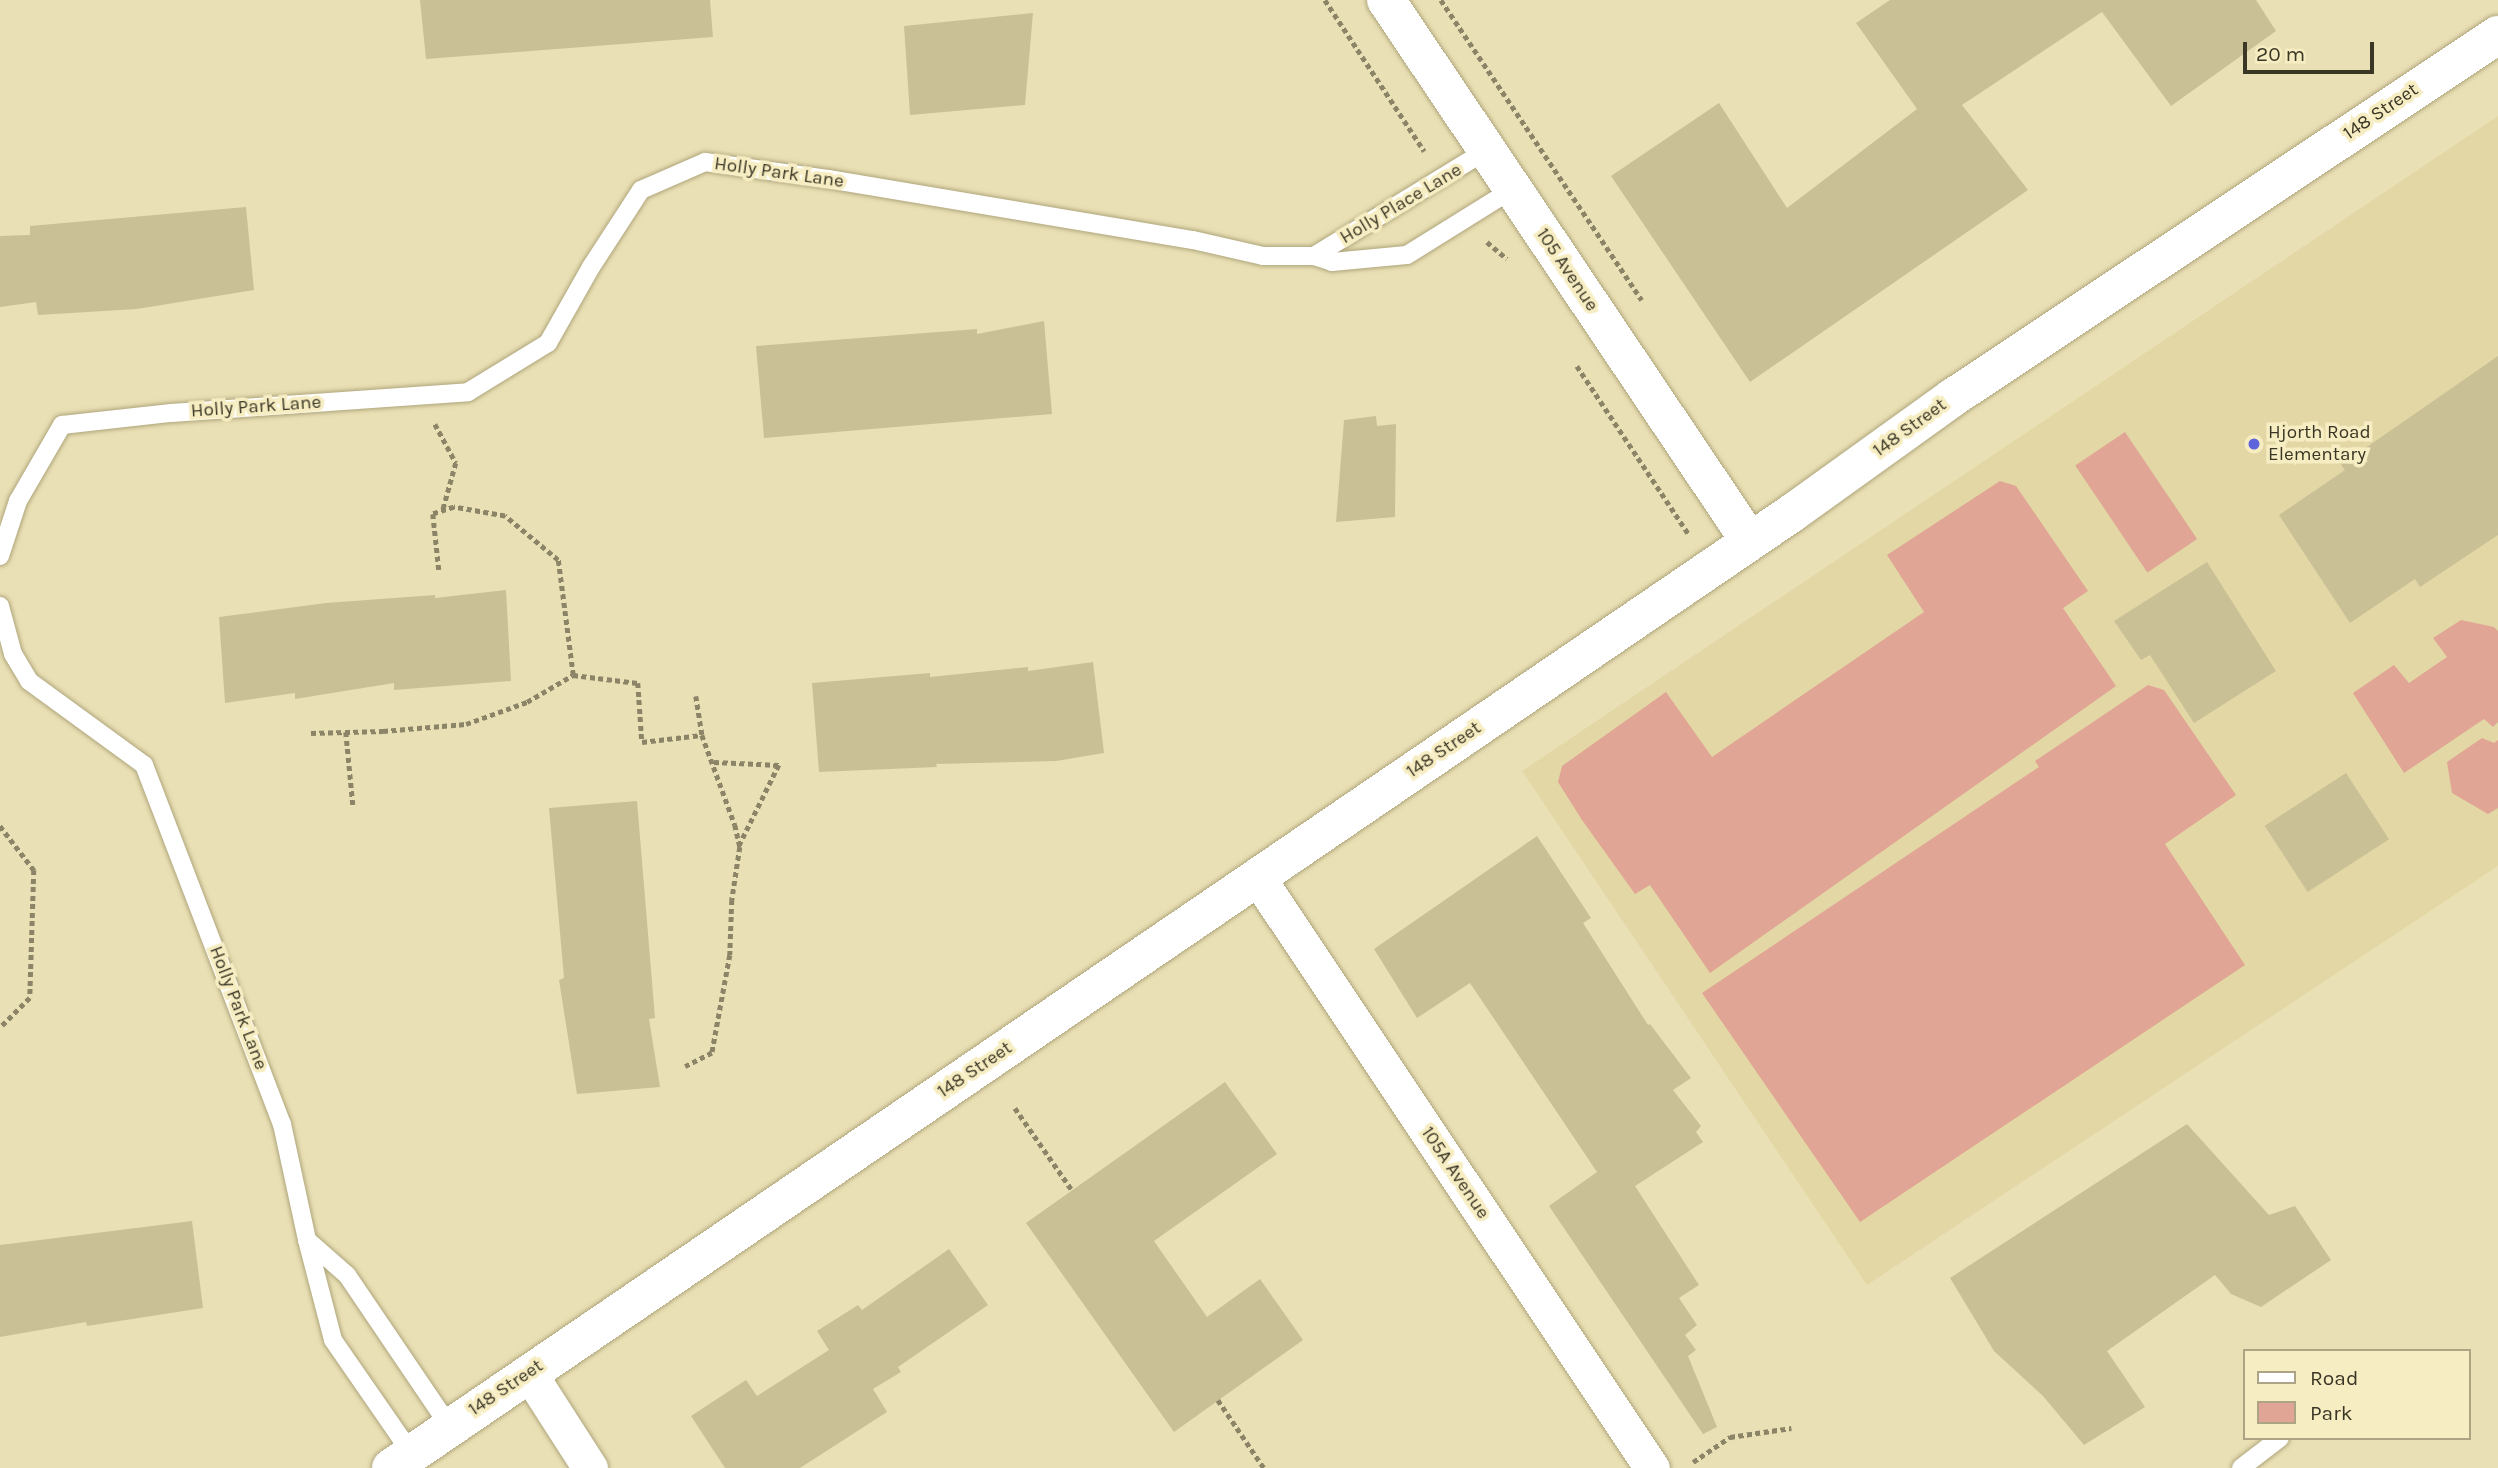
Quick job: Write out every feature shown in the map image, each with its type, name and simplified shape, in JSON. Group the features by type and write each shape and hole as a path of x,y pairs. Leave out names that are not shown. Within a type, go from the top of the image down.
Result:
{"main road":[{"name":"105 Avenue","path":"1386,0 1749,540"},
{"name":"148 Street","path":"402,1461 1709,569 1952,398 2498,35"}],"street":[{"name":"105A Avenue","path":"1258,878 1652,1468"},
{"path":"529,1373 590,1468"}],"lane":[{"name":"Holly Place Lane","path":"1314,256 1487,150"},
{"name":"Holly Park Lane","path":"0,556 18,501 62,425 149,415 468,392 548,343 591,267 641,190 705,162 828,179 1193,240 1263,256 1314,256 1332,262 1407,255 1513,189"},
{"name":"Holly Park Lane","path":"0,606 13,654 29,681 144,765 282,1124 307,1240 333,1340 402,1461"},
{"path":"307,1240 347,1275 450,1427"},
{"path":"2241,1468 2277,1440"}],"path":[{"path":"1325,0 1442,180"},
{"path":"1468,217 1485,240 1506,258 1514,270"},
{"path":"1575,363 1677,515 1709,569"},
{"path":"426,394 431,417 456,463 443,511"},
{"path":"439,569 433,514 454,507 505,516 558,560 573,674"},
{"path":"311,733 466,724 527,702 573,674 638,683 642,742 702,734"},
{"path":"696,696 702,734 714,762 740,845"},
{"path":"346,732 352,804"},
{"path":"685,1067 712,1053 730,955 732,900 740,845 779,765 714,762"},
{"path":"0,825 34,870 30,998 0,1028"},
{"path":"1015,1108 1072,1190"},
{"path":"1218,1400 1264,1468"},
{"path":"1693,1462 1730,1437 1791,1428"}],"shaded area":[{"name":"Hjorth Road Elementary","path":"2498,116 2498,866 1867,1285 1522,771"}],"green space":[{"path":"2125,432 2197,539 2147,572 2075,466"},
{"path":"2000,481 2016,486 2088,591 2063,608 2116,686 1710,973 1650,885 1635,894 1582,820 1558,782 1562,766 1666,692 1712,757 1924,612 1887,555"},
{"path":"2461,620 2494,627 2498,631 2498,722 2493,727 2484,719 2404,773 2353,693 2394,665 2409,683 2447,657 2433,638"},
{"path":"2148,685 2164,690 2236,795 2165,844 2245,965 1860,1222 1702,993 2039,767 2035,761"},
{"path":"2482,738 2494,743 2498,740 2498,808 2488,814 2452,793 2447,762"}],"building":[{"path":"420,0 710,0 713,37 426,59"},
{"path":"1890,0 2256,0 2276,31 2171,106 2102,12 1962,105 2028,190 1750,382 1611,176 1719,103 1787,208 1917,109 1856,23"},
{"path":"1033,13 1025,105 910,115 904,26"},
{"path":"246,207 254,290 137,309 38,315 36,302 0,307 0,236 30,235 30,226"},
{"path":"1044,321 1052,414 764,438 756,346 977,329 977,334"},
{"path":"2498,356 2498,535 2420,587 2415,579 2350,623 2279,515 2345,470 2341,465"},
{"path":"1376,416 1377,426 1396,424 1395,517 1336,522 1344,420"},
{"path":"2207,562 2276,671 2194,723 2150,655 2141,660 2114,621"},
{"path":"506,590 511,681 394,690 394,683 295,699 295,693 225,703 219,617 326,603 435,595 435,598"},
{"path":"1093,662 1104,753 1056,761 936,764 937,767 819,772 812,683 930,673 930,677 1028,667 1028,671"},
{"path":"2346,773 2389,839 2308,892 2265,826"},
{"path":"637,801 655,1018 649,1019 660,1087 577,1094 559,980 564,978 549,808"},
{"path":"1537,836 1591,918 1583,923 1648,1025 1650,1024 1691,1078 1673,1090 1701,1126 1696,1132 1703,1142 1635,1186 1699,1285 1679,1298 1697,1325 1685,1335 1696,1350 1688,1356 1717,1427 1703,1434 1549,1206 1597,1172 1470,983 1417,1018 1374,949"},
{"path":"1225,1082 1277,1154 1154,1241 1207,1317 1260,1279 1303,1340 1174,1432 1026,1223"},
{"path":"2187,1124 2269,1215 2295,1206 2331,1260 2261,1307 2231,1294 2215,1275 2107,1351 2145,1407 2084,1445 2043,1396 1994,1351 1950,1278"},
{"path":"192,1221 203,1308 87,1326 86,1322 0,1337 0,1245"},
{"path":"949,1249 988,1305 898,1367 901,1372 873,1389 887,1412 800,1468 725,1468 691,1416 746,1380 757,1396 829,1350 817,1331 858,1305 862,1310"}],"place":[{"name":"Hjorth Road Elementary","path":"2254,444"}]}
